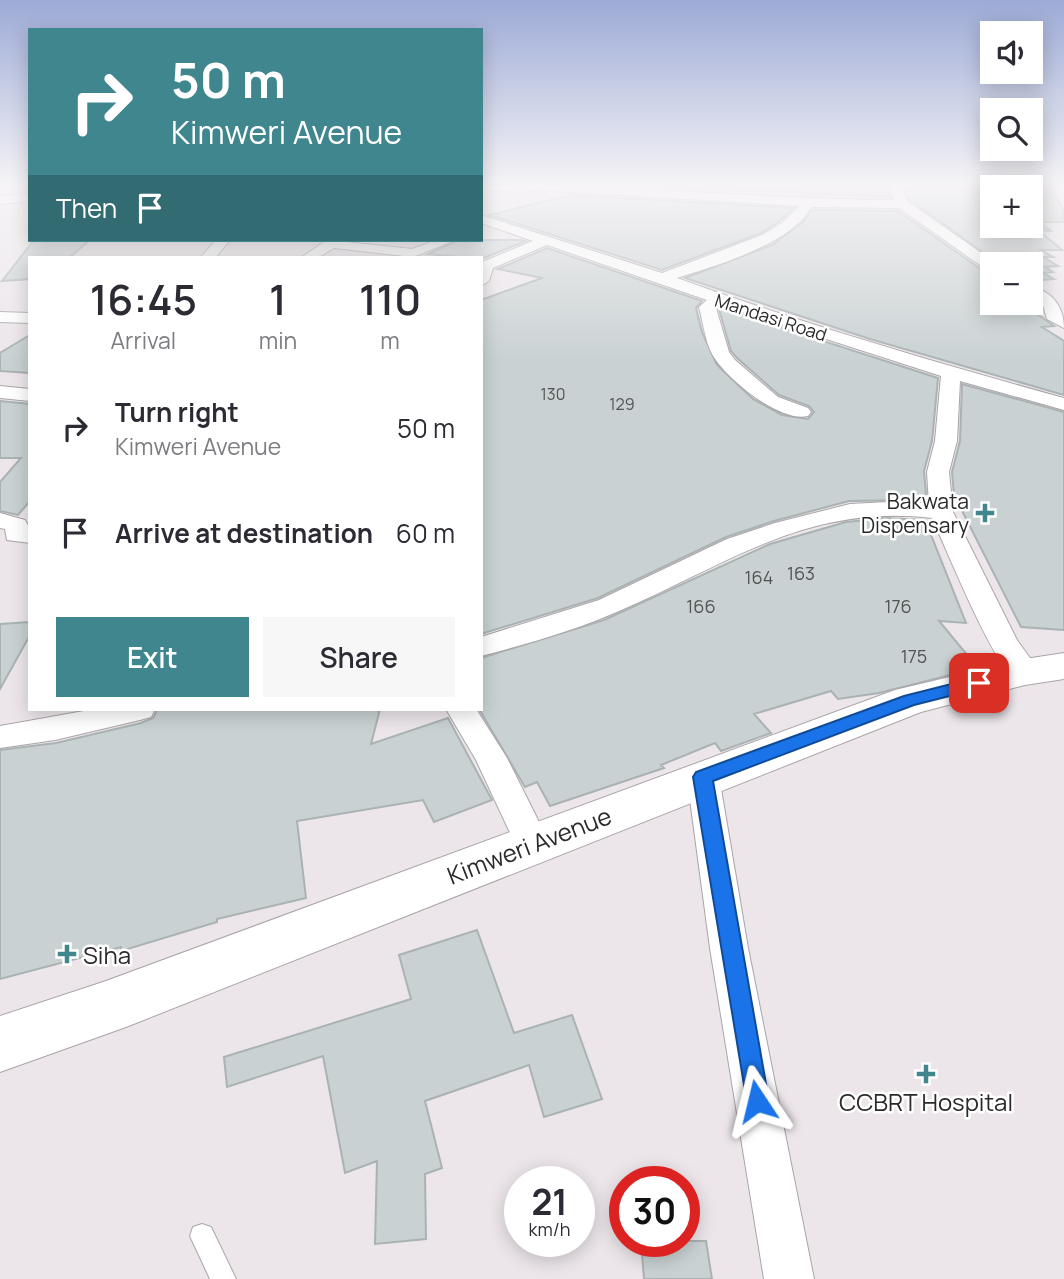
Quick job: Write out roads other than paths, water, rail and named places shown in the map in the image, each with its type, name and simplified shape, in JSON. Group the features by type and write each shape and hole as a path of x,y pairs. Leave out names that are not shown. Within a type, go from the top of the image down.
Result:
{"street":[{"path":"311,256 330,244"},
{"path":"337,244 413,253 439,244"},
{"path":"483,276 487,265 538,244"},
{"name":"Mandasi Road","path":"558,244 662,278 717,300 951,373 1061,402"},
{"path":"662,278 751,244"},
{"path":"959,244 980,259"},
{"path":"1043,298 1055,309 1053,315 1064,323"},
{"path":"717,300 707,307 720,353 771,401 802,412"},
{"path":"0,317 28,318"},
{"path":"951,373 946,441 938,472 941,512 966,558 1004,643 1045,669"},
{"path":"0,392 28,395"},
{"path":"483,646 608,606 736,544 808,522 850,511 877,508 941,512"},
{"name":"Kimweri Avenue","path":"0,1044 106,1008 703,777 910,700 1045,669"},
{"path":"0,737 55,729 132,711"},
{"path":"462,711 491,758 532,844"},
{"path":"703,777 729,947 789,1279"}],"lane":[{"path":"202,1236 223,1279"}],"place":[{"name":"Bakwata Dispensary","path":"985,513"},
{"name":"Siha","path":"67,954"},
{"name":"CCBRT Hospital","path":"926,1074"}]}
